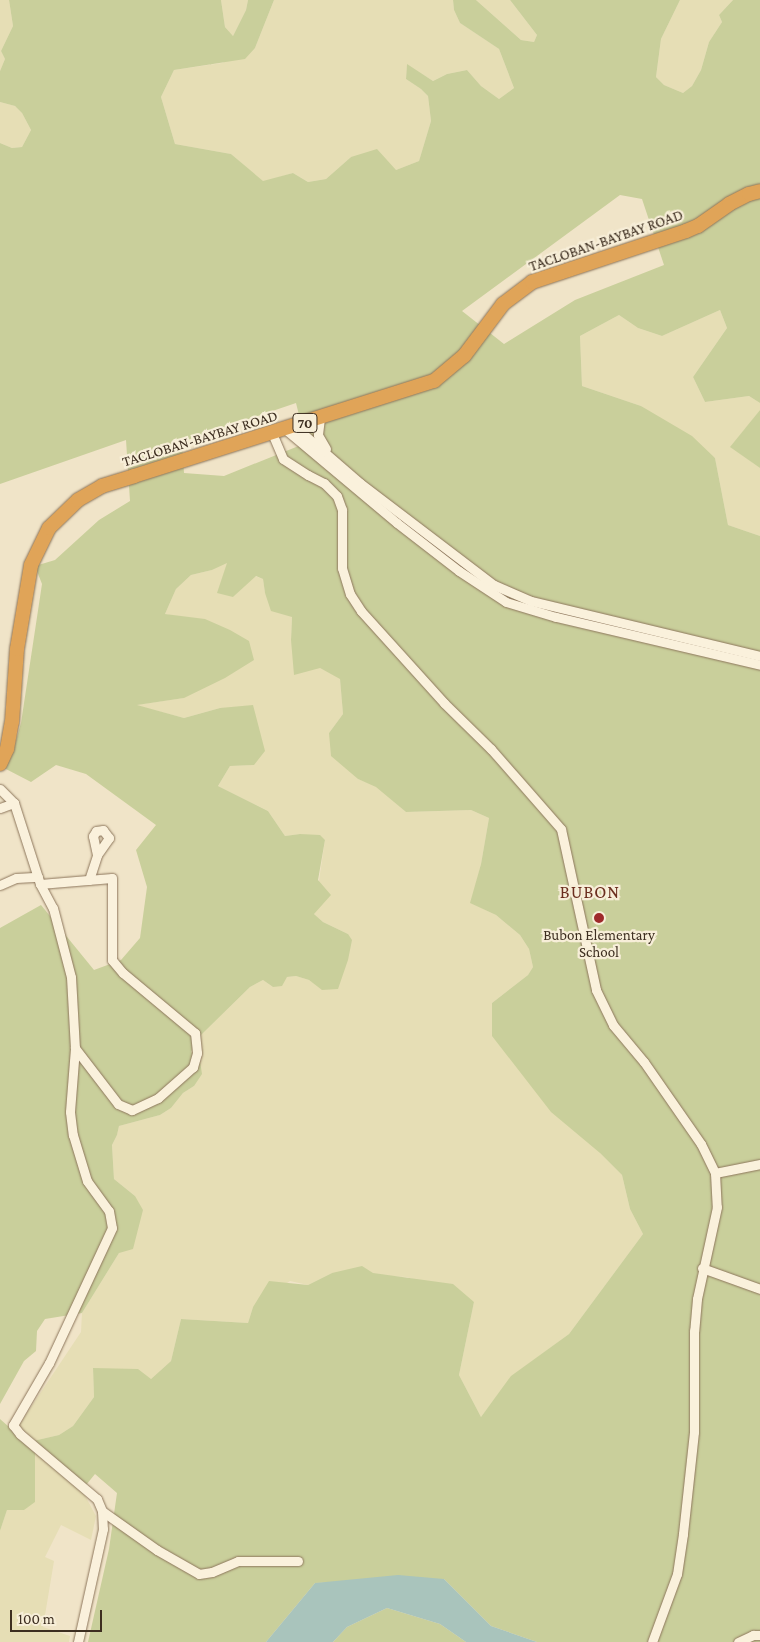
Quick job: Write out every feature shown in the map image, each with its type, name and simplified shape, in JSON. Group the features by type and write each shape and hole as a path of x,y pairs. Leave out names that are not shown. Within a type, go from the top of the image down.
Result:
{"highway":[{"name":"TACLOBAN-BAYBAY ROAD","path":"0,764 7,750 12,722 16,649 31,564 49,528 67,508 102,486 422,386 445,374 464,356 503,304 532,282 686,231 698,226 729,204 749,194 760,192"}],"street":[{"path":"320,418 318,435 320,442 358,486 459,571 506,602 556,617 760,665"},
{"path":"284,430 337,463"},
{"path":"284,430 494,586 531,601 760,656"},
{"path":"284,430 283,459 324,483 337,496 342,510 342,568 350,594 361,611 444,703 490,748 561,829 596,990 613,1025 644,1062 701,1144 715,1173 717,1207 702,1268 694,1331 694,1432 683,1534 677,1574 652,1642"},
{"path":"0,789 14,804 39,881 52,908 72,977 75,1048 70,1112 73,1135 87,1181 109,1211 112,1228 50,1363 13,1425 20,1434 97,1499 102,1511 103,1529 78,1642"},
{"path":"0,808 14,804"},
{"path":"89,880 97,855"},
{"path":"0,885 16,878 39,881 112,878 112,960 123,973 195,1034 197,1053 193,1067 158,1098 132,1110 118,1104 75,1048"},
{"path":"715,1173 760,1164"},
{"path":"702,1268 760,1289"},
{"path":"102,1511 157,1550 199,1574 212,1572 238,1561 298,1561"},
{"path":"738,1642 753,1635 760,1635"}],"shaded area":[{"path":"0,0 9,0 13,26 1,51 5,59 0,71"},
{"path":"221,0 248,0 246,10 233,36 225,27"},
{"path":"274,0 453,0 454,10 460,23 499,49 514,88 499,99 481,86 467,70 447,74 433,81 407,65 406,79 428,96 431,121 419,161 396,170 351,157 326,179 308,182 293,173 263,182 231,154 175,144 161,97 174,70 222,63 255,48"},
{"path":"476,0 510,0 537,35 534,42 521,40"},
{"path":"680,0 733,0 719,15 722,22 709,42 701,70 692,86 683,93 664,85 656,77 661,39"},
{"path":"0,102 15,106 22,113 31,130 22,147 12,148 0,143"},
{"path":"720,310 727,328 693,377 705,402 749,396 760,403 760,410 731,447 760,468 760,536 728,525 715,458 641,406 582,386 580,336 619,315 638,328 662,336"},
{"path":"227,562 233,597 255,576 263,579 265,593 292,616 291,640 320,668 340,678 343,714 329,733 358,779 376,786 406,812 471,810 489,818 481,864 471,903 496,915 520,935 529,949 533,967 528,975 492,1003 600,1153 622,1175 630,1209 643,1234 569,1334 512,1376 481,1417 459,1375 474,1302 407,1277 332,1273 308,1285 290,1281 253,1307 248,1323 181,1319 171,1361 151,1379 93,1368 94,1397 73,1426 59,1435 33,1441 19,1425 81,1332 82,1313 119,1253 135,1196 114,1179 112,1145 119,1126 160,1115 171,1108 183,1093 194,1086 191,1052 200,1036 250,987 263,980 273,987 287,977 296,976 309,980 322,989 348,934 323,922 314,914 325,840 300,834 285,836 268,811 218,786 230,766 254,765 220,708 184,718 135,705 184,698 183,618 165,614 176,589 191,575 212,570"},
{"path":"35,1449 82,1490 96,1516 91,1540 61,1525 45,1557 54,1561 43,1627 70,1636 69,1642 0,1642 0,1531 7,1510 24,1510 35,1475"}],"green space":[{"path":"9,0 221,0 225,27 233,36 246,10 248,0 274,0 255,48 245,59 174,70 161,97 175,144 231,154 263,181 293,173 308,182 326,179 351,157 377,149 396,170 419,161 431,121 428,96 406,79 407,64 433,81 447,74 467,70 481,86 499,99 514,88 499,49 460,23 454,10 453,0 476,0 521,40 534,42 537,35 510,0 680,0 661,39 656,77 664,85 683,93 692,86 701,70 709,42 722,22 719,15 733,0 760,0 760,403 749,396 705,402 693,377 727,328 720,310 662,336 638,328 619,315 580,336 582,386 641,406 692,436 715,458 728,525 760,536 760,1642 537,1642 491,1626 444,1579 315,1583 266,1642 88,1642 109,1549 117,1493 95,1474 82,1490 35,1450 35,1502 24,1510 7,1510 0,1531 0,1419 34,1449 33,1441 59,1435 73,1426 94,1397 93,1368 138,1369 151,1379 171,1361 181,1319 248,1323 253,1307 269,1281 308,1285 332,1273 362,1266 373,1273 453,1284 474,1302 459,1375 481,1417 511,1376 569,1334 643,1234 630,1209 622,1175 600,1153 551,1112 492,1036 492,1003 528,975 533,967 529,949 520,935 496,915 470,903 481,864 489,818 471,810 406,812 376,787 358,779 331,756 329,733 343,714 340,679 320,668 294,675 291,640 292,617 271,611 263,579 256,576 233,597 217,593 227,563 212,570 191,575 176,589 165,614 205,619 230,630 249,641 254,660 225,678 184,698 137,705 184,718 220,708 253,705 265,751 254,765 230,766 218,786 268,811 285,836 300,834 320,835 325,840 318,880 331,895 314,914 323,922 348,934 352,940 348,960 338,989 322,990 309,980 296,976 287,977 282,986 273,987 263,980 250,987 200,1036 191,1052 200,1061 202,1074 194,1086 183,1093 171,1108 160,1115 119,1126 112,1145 114,1179 135,1196 143,1210 133,1249 119,1253 82,1313 45,1319 37,1331 36,1351 24,1361 0,1404 0,928 41,905 94,970 121,960 140,938 147,887 136,850 156,825 86,774 56,765 31,782 4,768 12,754 21,723 42,584 35,566 55,560 99,520 130,501 126,440 0,484 0,143 12,148 22,147 31,130 22,113 15,106 0,102 0,71 5,59 1,51 13,26","holes":["620,195 642,199 664,265 575,300 504,344 462,311","296,403 306,443 224,476 184,473 182,442"]},
{"path":"760,410 760,468 730,447"},
{"path":"387,1608 440,1624 466,1642 333,1642 347,1627"}],"water":[{"path":"398,1575 444,1579 491,1626 537,1642 466,1642 440,1624 387,1608 347,1627 333,1642 266,1642 315,1583"}],"place":[{"name":"Bubon Elementary School","path":"599,918"}],"district":[{"name":"BUBON","path":"590,892"}]}
